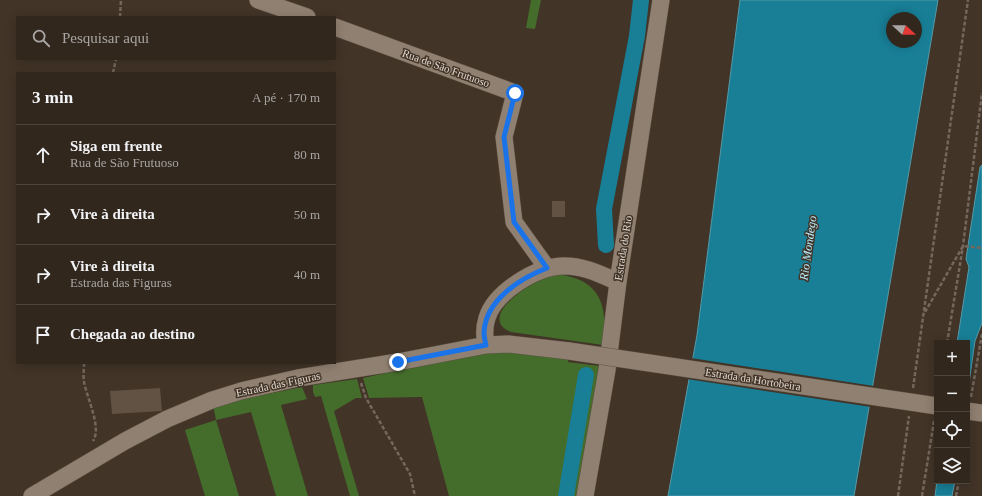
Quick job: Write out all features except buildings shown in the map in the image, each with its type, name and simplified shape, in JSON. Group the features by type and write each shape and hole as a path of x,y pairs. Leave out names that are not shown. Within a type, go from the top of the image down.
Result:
{"street":[{"path":"258,0 304,16"},
{"name":"Estrada do Rio","path":"585,496 607,370 618,282 661,0"},
{"name":"Rua de São Frutuoso","path":"336,27 515,93 504,137 514,222 547,268"},
{"path":"486,345 484,333 487,316 504,294 519,282 533,274 547,268 562,266 577,267 618,282"},
{"name":"Estrada das Figuras","path":"32,496 125,441 167,419 212,400 268,384 486,345 508,344 569,351"},
{"name":"Estrada da Hortobeira","path":"569,351 934,411"}],"path":[{"path":"120,0 120,16"},
{"path":"913,390 968,0"},
{"path":"113,72 116,60"},
{"path":"947,340 963,246 982,93"},
{"path":"924,314 963,246"},
{"path":"963,246 982,248"},
{"path":"973,409 982,334"},
{"path":"84,364 84,380 96,422 95,438 91,444"},
{"path":"357,369 366,398 410,474 415,496"},
{"path":"922,496 936,412"},
{"path":"898,496 909,413"},
{"path":"956,496 958,484"}],"green space":[{"path":"531,0 541,0 535,29 526,28"},
{"path":"563,275 587,284 595,291 603,309 603,345 511,332 502,325 500,317 503,309 511,300 532,284 552,276"},
{"path":"497,352 520,353 568,359 568,362 600,366 584,466 576,496 449,496 422,397 369,398 363,378 458,357"},
{"path":"357,379 362,398 356,398 334,411 359,496 350,496 321,396 315,397 313,385"},
{"path":"302,387 307,399 281,405 308,496 276,496 251,412 216,420 213,405"},
{"path":"216,420 239,496 205,496 185,430"}],"water":[{"name":"Rio Mondego","path":"740,0 938,0 854,496 668,496 697,335"},
{"path":"982,165 982,323 975,341 970,376 970,340 957,340 969,267 966,259 980,167"},
{"path":"937,484 954,484 952,496 935,496"}],"pier":[{"path":"691,358 874,386 871,407 687,379"}],"waterway":[{"path":"606,245 604,209 637,36 641,0"},
{"path":"566,496 586,375"}],"route":[{"path":"398,362 486,345 484,333 487,316 495,304 504,294 519,282 547,268 514,222 504,137 515,93"}]}
